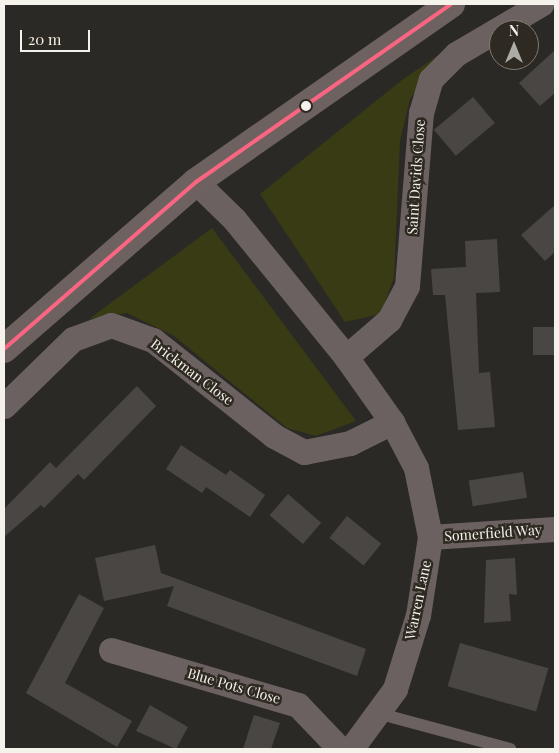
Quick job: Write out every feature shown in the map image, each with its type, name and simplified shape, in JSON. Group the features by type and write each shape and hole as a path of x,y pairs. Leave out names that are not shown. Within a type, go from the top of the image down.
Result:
{"main road":[{"path":"4,349 196,182 451,4"}],"street":[{"name":"Saint Davids Close","path":"346,357 389,320 407,286 420,113 431,79 456,54 541,4"},
{"name":"Warren Lane","path":"196,182 234,219 346,357 392,422 416,468 430,537 418,615 395,689 351,749"},
{"name":"Brickman Close","path":"4,406 73,339 111,325 154,340 274,436 304,452 350,443 392,422"},
{"name":"Somerfield Way","path":"430,537 555,529"},
{"name":"Blue Pots Close","path":"111,650 298,705 340,749"}],"lane":[{"path":"377,713 510,749"}],"green space":[{"path":"443,52 410,99 400,141 394,277 381,314 345,322 260,194 402,80"},
{"path":"212,228 356,421 316,436 287,428 174,336 127,313 89,319"}],"building":[{"path":"555,50 555,93 540,106 519,83 533,70 539,70 539,65"},
{"path":"473,97 495,123 456,156 434,130"},
{"path":"555,205 555,252 545,261 521,235"},
{"path":"497,239 500,292 476,293 479,373 490,372 495,427 458,430 445,295 433,295 431,269 466,267 465,241"},
{"path":"533,327 555,327 555,355 533,355"},
{"path":"137,386 156,406 84,480 78,474 44,508 41,505 4,537 4,509 50,462 56,468"},
{"path":"181,445 226,475 230,470 265,495 250,517 206,487 202,493 166,469"},
{"path":"523,472 527,498 473,506 469,481"},
{"path":"288,494 321,523 303,544 270,515"},
{"path":"347,516 381,544 364,565 329,538"},
{"path":"155,545 161,573 366,649 357,676 167,606 174,586 104,601 95,558"},
{"path":"515,558 517,595 509,594 511,621 484,623 486,560"},
{"path":"79,594 104,608 65,683 132,721 117,747 26,693"},
{"path":"460,643 548,668 536,712 448,686"},
{"path":"150,705 188,727 176,749 136,731"},
{"path":"254,715 280,723 271,749 243,749"}],"transit line":[{"path":"4,349 196,182 451,4"}]}
